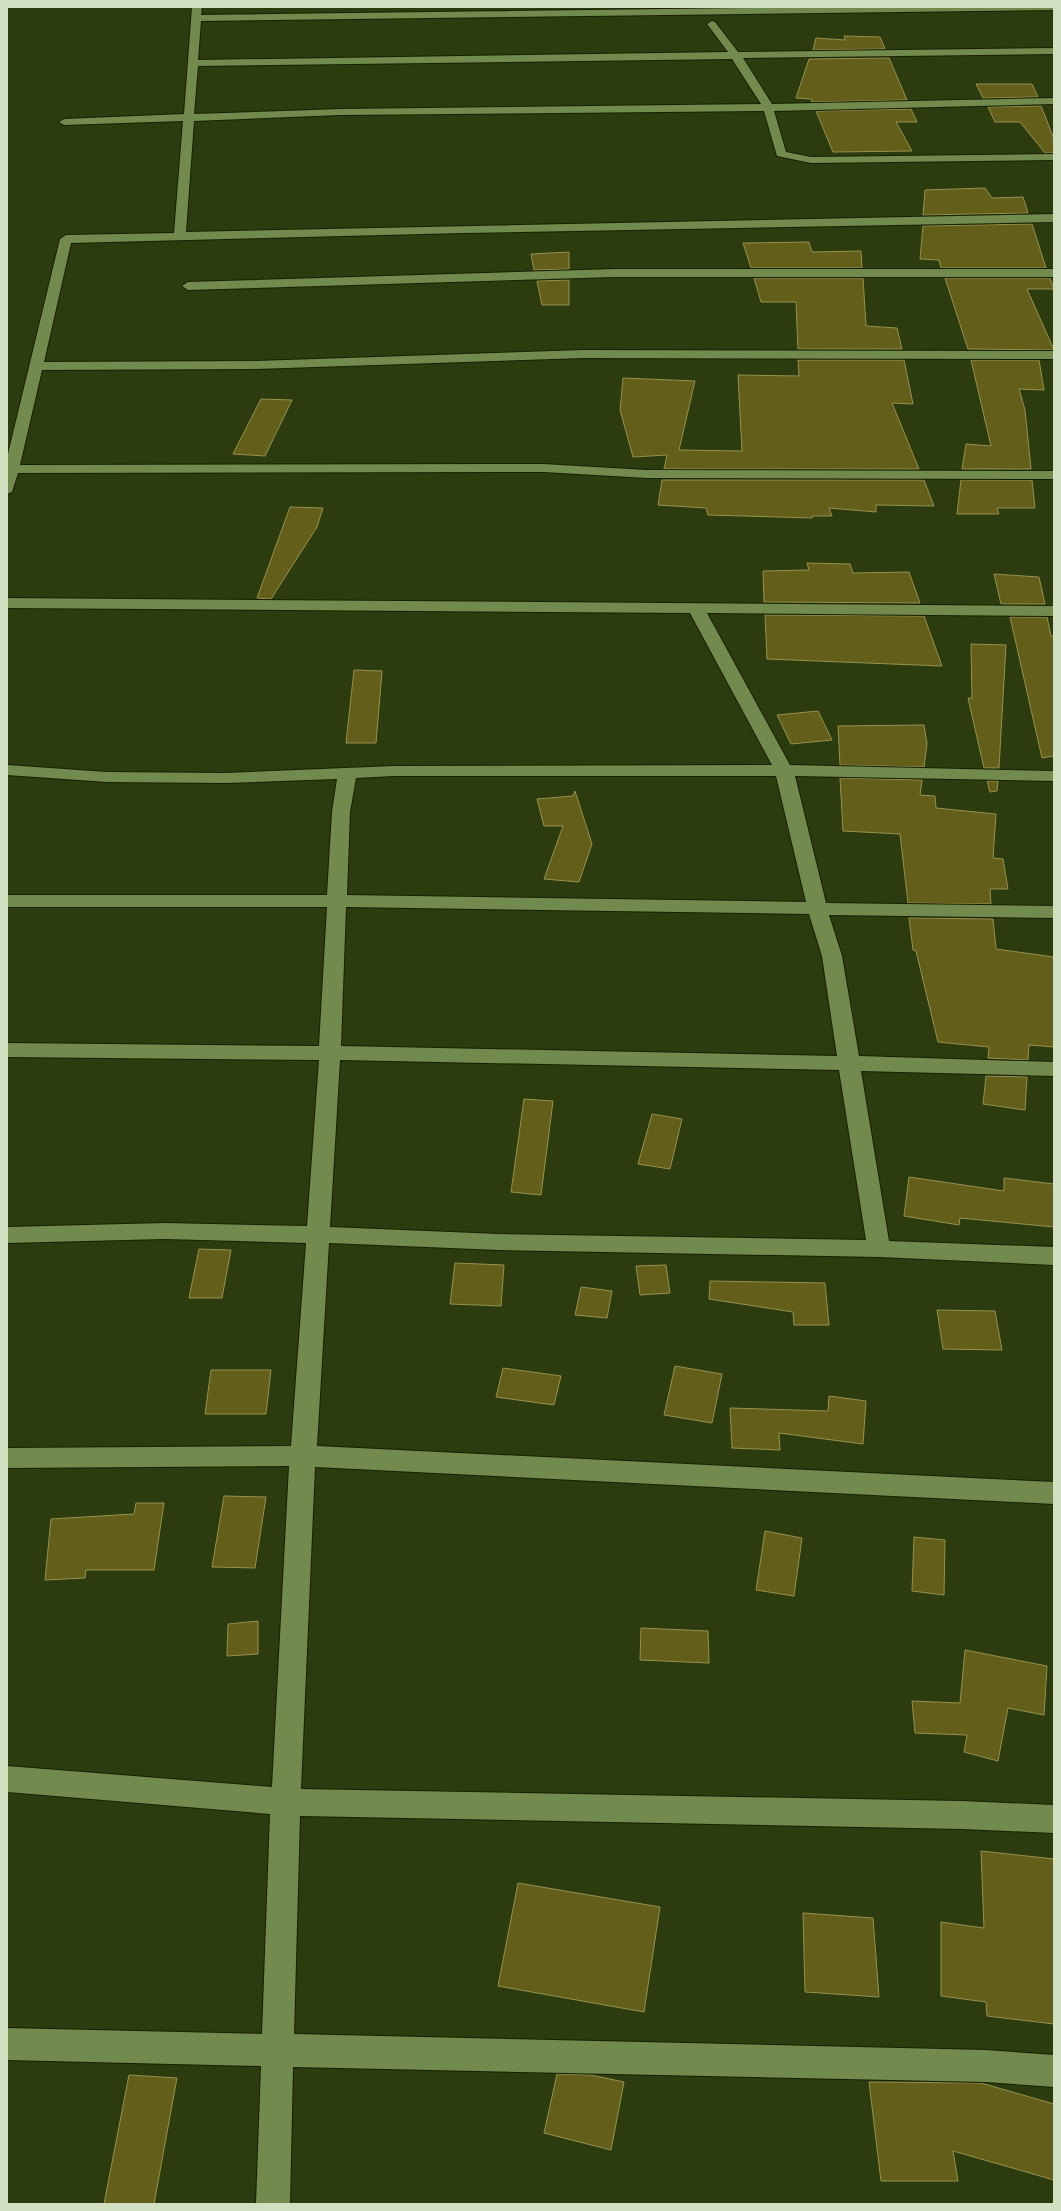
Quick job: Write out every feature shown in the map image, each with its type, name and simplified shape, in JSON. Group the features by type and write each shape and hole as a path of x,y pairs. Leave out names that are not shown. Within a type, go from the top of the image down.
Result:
{"street":[{"path":"180,236 197,12 1054,7"},
{"path":"712,24 736,56 768,107 781,154 811,160 1054,157"},
{"path":"192,63 1054,51"},
{"path":"64,122 356,112 768,107 1054,101"},
{"path":"7,489 13,469 66,239 1054,218"},
{"path":"188,286 615,273 1054,273"},
{"path":"37,366 256,365 582,354 1054,355"},
{"path":"13,469 543,468 648,474 1054,475"},
{"path":"7,603 695,607 1054,611"},
{"path":"695,607 784,770 818,910 832,956 879,1249"},
{"path":"7,770 107,776 225,778 394,771 557,772 784,770 1054,776"},
{"path":"273,2204 285,1802 303,1456 330,1052 340,812 347,774"},
{"path":"7,901 336,901 818,910 1054,912"},
{"path":"7,1050 330,1052 849,1062 1054,1069"},
{"path":"7,1235 165,1232 318,1234 499,1242 879,1249 1054,1256"},
{"path":"7,1458 303,1456 1054,1493"},
{"path":"7,1779 285,1802 1054,1818"},
{"path":"7,2044 986,2066 1054,2071"}],"building":[{"path":"844,36 880,37 885,49 813,50 816,38 845,40"},
{"path":"889,58 907,100 812,102 811,99 796,98 809,59"},
{"path":"976,84 1032,84 1038,97 983,98"},
{"path":"1041,106 1054,139 1054,153 1045,153 1020,122 995,122 988,107"},
{"path":"911,109 917,122 896,122 912,151 833,152 816,111"},
{"path":"985,188 992,198 1023,197 1028,213 923,215 925,190"},
{"path":"1032,224 1046,268 941,268 939,260 920,259 923,226"},
{"path":"809,242 812,252 861,251 862,268 751,268 743,243"},
{"path":"569,252 569,269 534,270 531,254"},
{"path":"754,278 863,278 866,326 897,328 902,349 798,349 796,302 761,302"},
{"path":"945,278 1050,278 1054,289 1027,289 1054,350 968,349"},
{"path":"569,280 569,305 542,305 537,281"},
{"path":"798,360 904,360 913,404 892,403 919,469 664,469 667,455 633,457 620,410 623,378 695,381 679,450 742,451 738,375 799,376"},
{"path":"971,360 1039,360 1044,390 1019,389 1025,410 1031,469 962,469 966,444 991,446"},
{"path":"261,399 292,400 265,456 233,454"},
{"path":"662,480 924,480 934,506 876,505 876,512 829,508 832,516 812,516 812,518 708,515 706,508 658,505"},
{"path":"961,480 1032,480 1035,508 997,508 999,514 957,514"},
{"path":"290,507 323,508 317,527 271,599 257,598"},
{"path":"807,563 850,564 853,573 909,572 920,603 764,602 763,571 809,570"},
{"path":"994,574 1039,577 1045,604 1001,604"},
{"path":"765,615 924,616 942,666 767,659"},
{"path":"1010,617 1047,617 1051,636 1054,636 1054,756 1042,758"},
{"path":"971,644 1006,645 999,768 984,768 968,698 972,698"},
{"path":"354,670 382,671 376,743 346,743"},
{"path":"818,711 832,740 791,744 777,715"},
{"path":"924,725 927,744 924,767 840,765 838,726"},
{"path":"840,778 922,780 920,795 935,796 936,808 996,814 993,858 1003,859 1008,889 990,889 991,904 908,903 900,834 843,831"},
{"path":"987,781 998,781 997,791 990,792"},
{"path":"575,791 592,844 579,882 544,879 563,826 544,826 537,799 573,796"},
{"path":"909,918 993,919 996,949 1054,957 1054,1047 1029,1045 1028,1060 988,1058 989,1047 938,1042 916,951 913,950"},
{"path":"986,1076 1027,1077 1025,1110 983,1104"},
{"path":"524,1099 553,1101 541,1195 511,1192"},
{"path":"652,1114 682,1119 670,1169 638,1164"},
{"path":"909,1177 1004,1191 1004,1178 1054,1184 1054,1227 960,1218 959,1225 904,1216"},
{"path":"199,1249 231,1250 222,1298 189,1298"},
{"path":"455,1263 504,1265 501,1306 450,1304"},
{"path":"666,1265 670,1293 640,1295 636,1266"},
{"path":"710,1281 825,1283 829,1325 794,1325 793,1312 709,1299"},
{"path":"581,1287 612,1291 607,1318 575,1315"},
{"path":"937,1310 995,1311 1002,1350 943,1349"},
{"path":"675,1366 722,1374 712,1423 664,1415"},
{"path":"503,1368 561,1376 554,1405 496,1397"},
{"path":"211,1370 271,1370 266,1414 205,1414"},
{"path":"829,1396 866,1401 863,1444 779,1433 780,1450 732,1448 730,1408 828,1411"},
{"path":"224,1496 266,1497 255,1568 212,1567"},
{"path":"136,1503 164,1503 154,1570 86,1570 85,1578 45,1580 51,1519 134,1514"},
{"path":"765,1531 802,1538 794,1596 756,1590"},
{"path":"914,1537 945,1540 944,1595 912,1591"},
{"path":"258,1621 258,1654 227,1656 228,1624"},
{"path":"641,1628 708,1631 709,1663 640,1660"},
{"path":"965,1650 1047,1666 1044,1715 1008,1708 998,1761 964,1752 967,1735 915,1733 912,1701 960,1703"},
{"path":"981,1851 1054,1859 1054,2024 987,2016 986,2002 941,1996 941,1922 984,1928"},
{"path":"518,1883 660,1907 644,2012 498,1986"},
{"path":"803,1913 873,1918 879,1997 805,1992"},
{"path":"557,2074 591,2075 624,2082 611,2150 544,2133"},
{"path":"129,2075 177,2078 154,2204 104,2204"},
{"path":"869,2082 981,2083 1054,2104 1054,2180 953,2151 958,2181 881,2181"}]}
